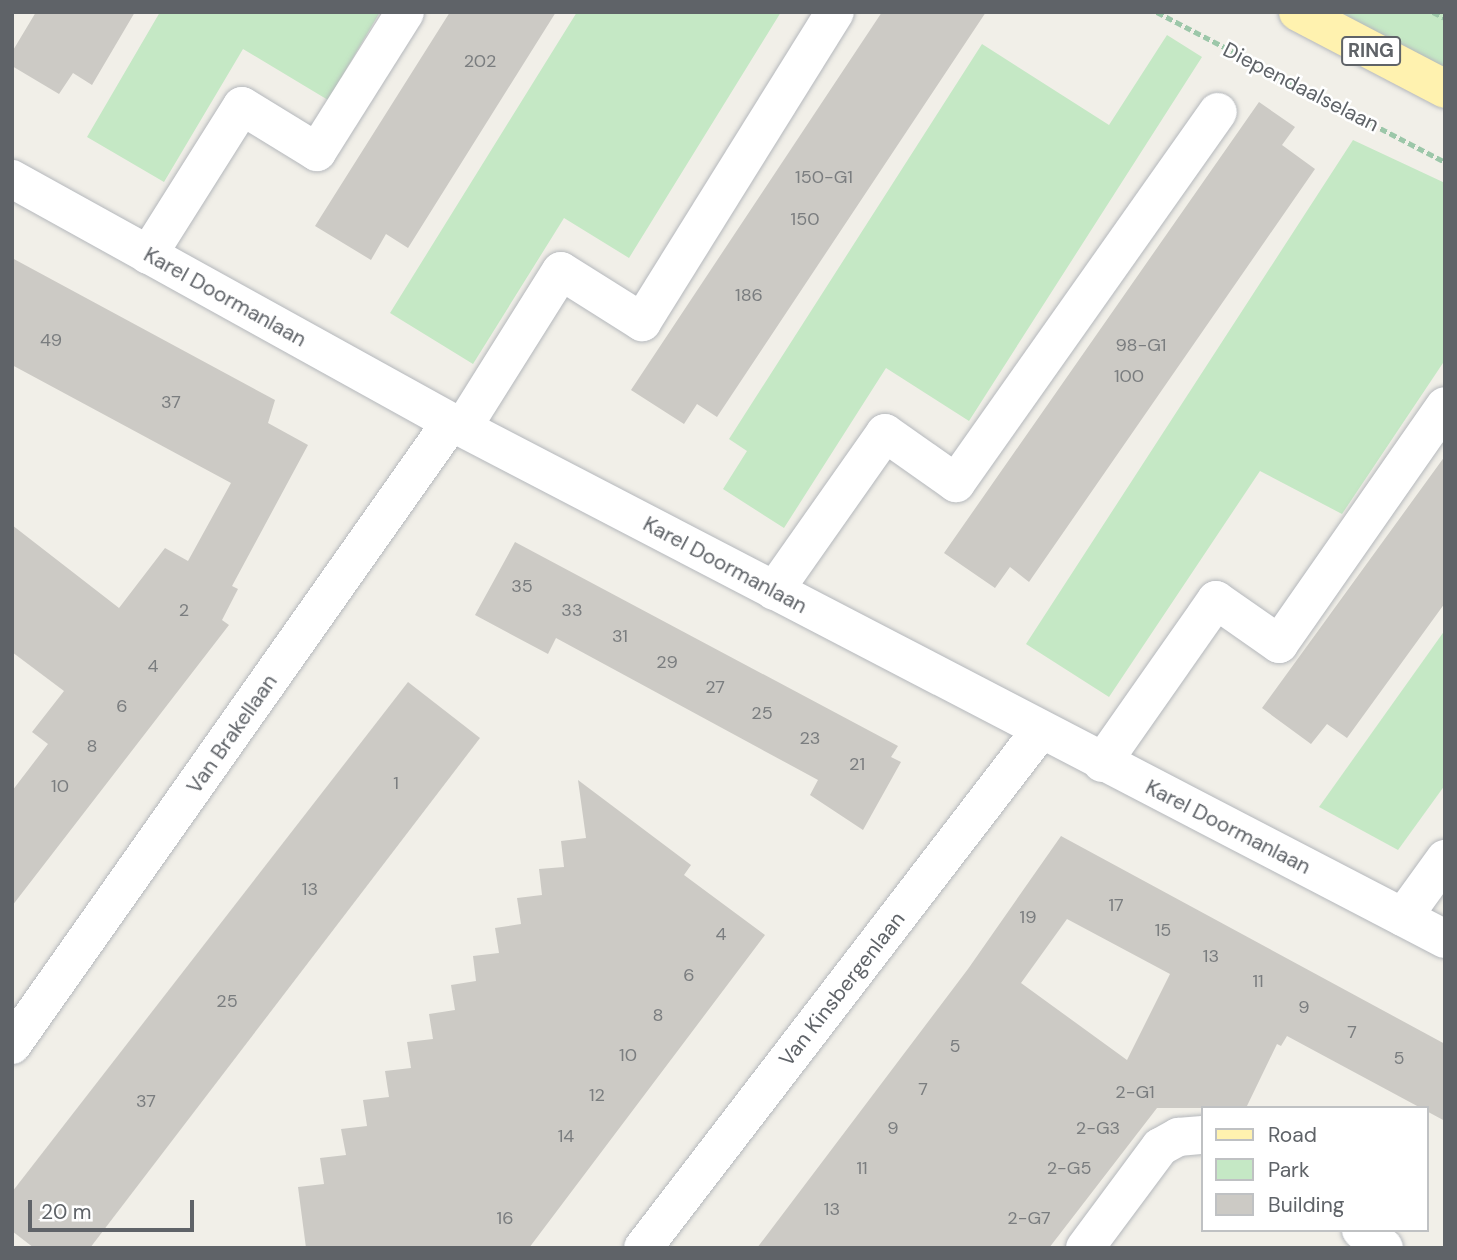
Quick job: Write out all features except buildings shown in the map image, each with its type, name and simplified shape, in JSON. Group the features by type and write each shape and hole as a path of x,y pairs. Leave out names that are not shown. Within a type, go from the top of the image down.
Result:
{"main road":[{"name":"RING","path":"1297,12 1445,89"}],"street":[{"path":"149,255 242,106 317,152 405,12"},
{"name":"Van Brakellaan","path":"12,1045 457,424 561,271 642,322 835,12"},
{"path":"774,591 885,433 956,483 1217,112"},
{"name":"Karel Doormanlaan","path":"12,179 457,424 1040,731 1445,939"},
{"path":"1102,763 1216,600 1279,644 1445,406"},
{"name":"Van Kinsbergenlaan","path":"643,1248 1040,731"},
{"path":"1403,918 1445,859"},
{"path":"1085,1248 1160,1147 1178,1137 1202,1135"},
{"path":"1364,1232 1384,1248"}],"path":[{"name":"Diependaalselaan","path":"1157,12 1445,162"},
{"path":"1433,12 1445,18"}],"green space":[{"path":"160,12 380,12 328,100 243,49 164,182 87,137"},
{"path":"577,12 781,12 629,258 564,218 473,364 390,313"},
{"path":"1330,12 1445,12 1445,70"},
{"path":"1167,35 1202,57 969,421 886,368 784,528 723,489 747,451 729,439 982,44 1109,125"},
{"path":"1353,140 1445,183 1445,360 1342,514 1260,471 1109,697 1026,644"},
{"path":"1445,630 1445,785 1398,850 1319,807"}]}
